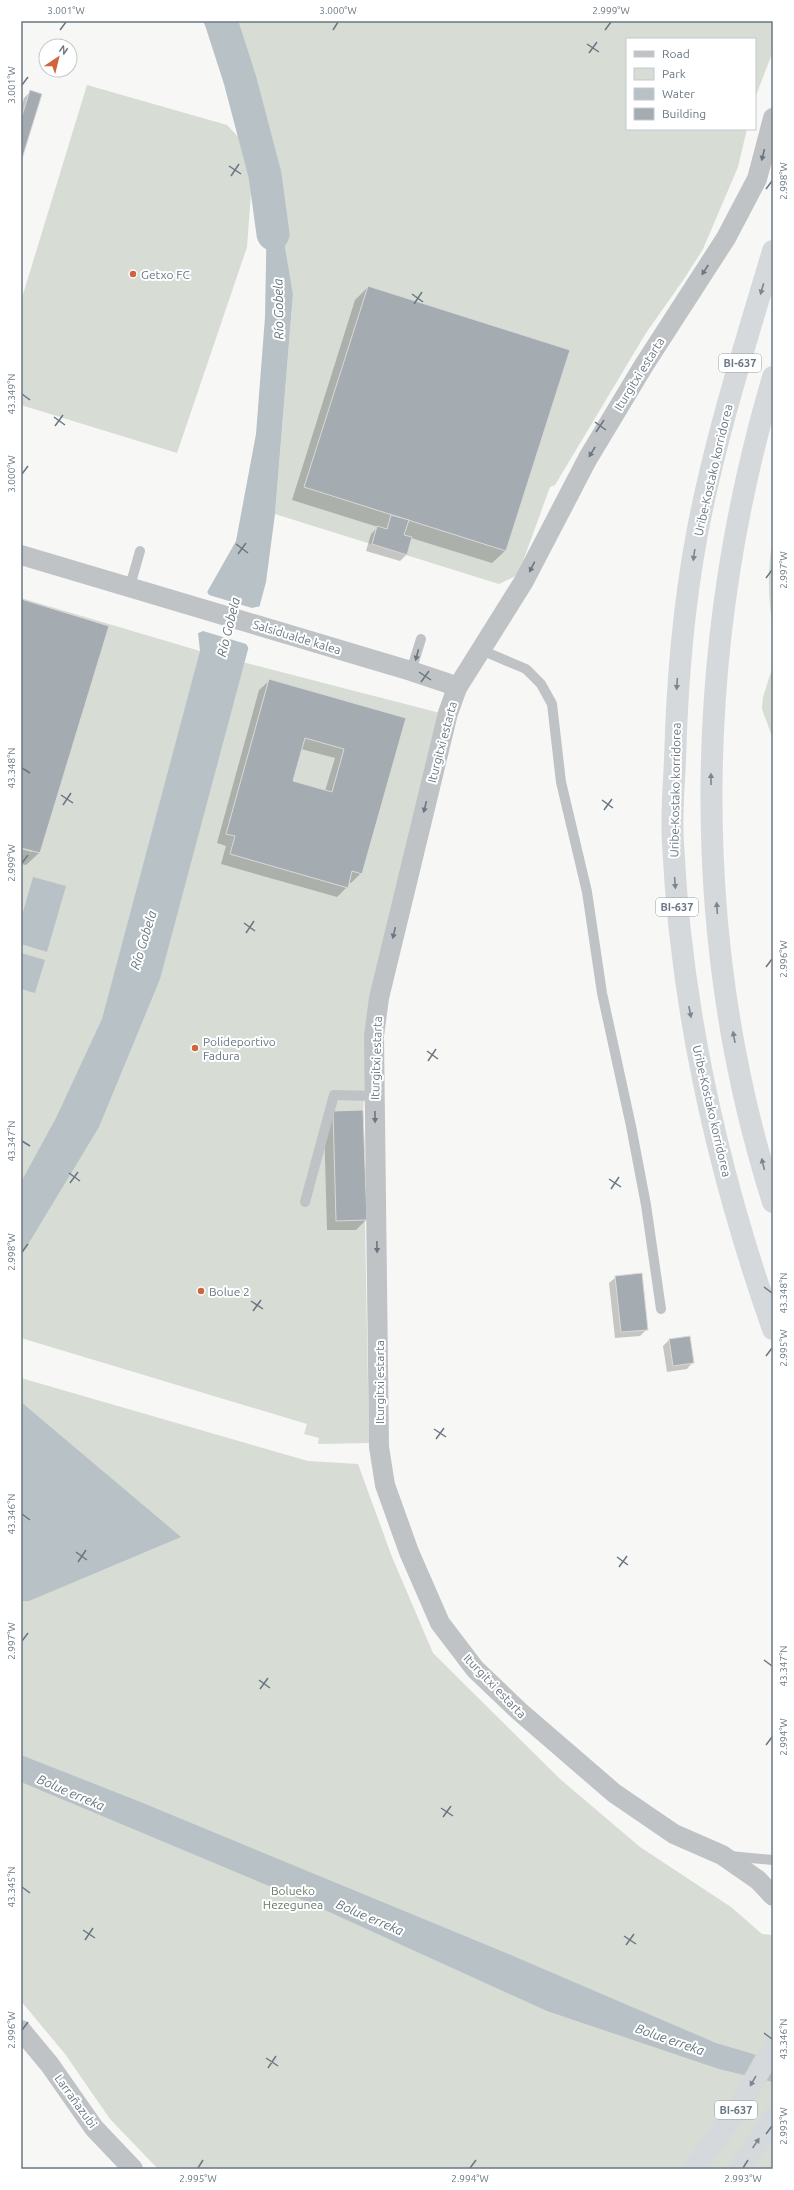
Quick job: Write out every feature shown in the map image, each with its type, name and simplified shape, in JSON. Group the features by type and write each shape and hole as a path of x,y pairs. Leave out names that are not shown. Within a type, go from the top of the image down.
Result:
{"highway":[{"name":"Uribe-Kostako korridorea","path":"773,251 724,416 697,535 677,683 672,840 678,924 689,1007 706,1092 733,1203 773,1329"},
{"name":"BI-637","path":"773,377 758,427 730,561 715,684 711,743 710,824 719,933 728,1002 742,1081 773,1202"},
{"name":"BI-637","path":"694,2169 740,2105 773,2047"},
{"name":"BI-637","path":"739,2169 773,2118"}],"street":[{"name":"Iturgitxi estarta","path":"773,118 757,179 726,238 644,365 588,458 524,581 457,688 446,720 379,998 374,1036 379,1447 385,1485 409,1552 440,1624 475,1669 519,1711 614,1793 674,1834 722,1855 758,1880 773,1896"},
{"name":"Salsidualde kalea","path":"21,555 267,627 411,671 447,683 457,688"},
{"name":"Larrañazubi","path":"21,2030 50,2065 94,2128 133,2169"}],"lane":[{"path":"130,586 140,551"},
{"path":"411,671 421,639"},
{"path":"480,650 526,669 541,684 552,704 561,782 587,892 602,993 631,1126 646,1205 661,1309"},
{"path":"305,1202 334,1095 374,1096"},
{"path":"722,1855 773,1860"}],"green space":[{"path":"234,21 773,21 773,51 756,95 756,38 626,38 626,130 747,130 738,167 703,249 646,333 555,485 550,487 518,575 499,584 275,514 293,294 263,116"},
{"name":"Getxo FC","path":"87,85 227,125 240,139 249,160 251,193 247,247 177,453 21,405 21,301"},
{"path":"773,540 773,627 769,583"},
{"name":"Polideportivo Fadura","path":"21,598 200,651 440,713 373,1000 363,1110 369,1443 318,1444 319,1438 304,1434 307,1424 21,1338"},
{"path":"773,666 773,739 762,709 763,697"},
{"name":"Bolueko Hezegunea","path":"21,1378 308,1461 358,1464 392,1557 433,1653 560,1779 640,1847 731,1907 762,1934 773,1935 773,2169 158,2169 110,2119 65,2054 21,2001"}],"water":[{"path":"203,21 234,21 263,116 293,294 275,514 266,582 160,979 99,1127 21,1256 21,1182 56,1118 102,1019 200,651 197,624 206,594 236,541 256,434 265,317 268,156"},
{"path":"33,877 66,886 47,952 21,944 21,919"},
{"path":"21,953 45,960 35,993 21,989"},
{"path":"21,1402 181,1537 29,1601 21,1601"},
{"name":"Bolue erreka","path":"21,1755 138,1801 506,1953 716,2043 773,2060 773,2082 719,2069 547,2011 305,1901 21,1782"}],"pier":[{"path":"206,590 209,595 252,608 261,606 250,650 246,644 203,631 196,634 195,624"}],"building":[{"path":"30,90 42,94 21,162 21,119"},
{"path":"368,286 570,350 506,551 304,487"},
{"path":"391,515 409,520 404,535 412,537 407,555 372,544 377,526 387,529"},
{"path":"21,599 109,626 40,853 21,848"},
{"path":"269,679 406,718 362,874 352,871 348,888 230,854 235,836 226,834","holes":["305,738 344,749 332,792 293,781"]},
{"path":"363,1110 367,1220 336,1221 333,1111"},
{"path":"642,1273 648,1330 621,1332 615,1276"},
{"path":"690,1336 694,1363 673,1366 669,1339"}],"waterway":[{"name":"Río Gobela","path":"221,21 240,80 265,175 273,234"}],"place":[{"name":"Getxo FC","path":"133,274"},
{"name":"Polideportivo Fadura","path":"195,1048"},
{"name":"Bolue 2","path":"201,1291"}]}
